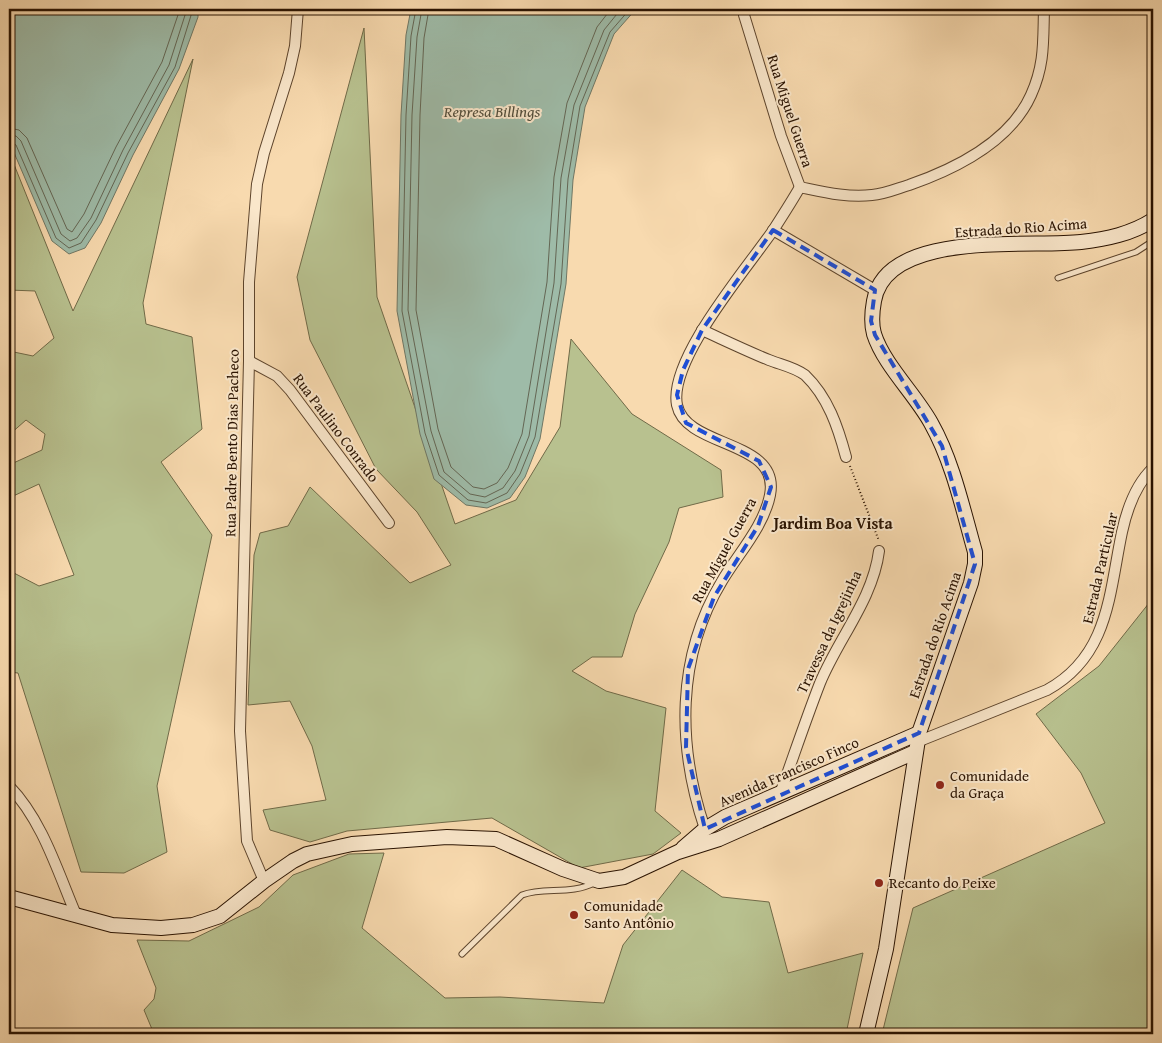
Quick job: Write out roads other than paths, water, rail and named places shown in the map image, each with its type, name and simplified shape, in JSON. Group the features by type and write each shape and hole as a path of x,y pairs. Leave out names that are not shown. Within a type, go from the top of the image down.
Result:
{"street":[{"name":"Rua Padre Bento Dias Pacheco","path":"264,881 247,840 240,731 249,361 248,282 254,208 264,153 289,73 296,38 298,9"},
{"path":"800,187 845,195 882,194 916,182 983,149 1014,122 1030,96 1043,62 1044,9"},
{"name":"Rua Miguel Guerra","path":"705,829 690,776 686,747 684,702 688,669 700,628 714,597 758,526 768,504 771,487 770,480 759,461 747,453 692,428 686,423 680,414 677,395 680,380 702,330 732,284 773,230 800,187 781,136 744,14"},
{"name":"Estrada do Rio Acima","path":"866,1034 886,949 917,742 971,583 975,564 975,552 942,446 913,394 882,351 875,335 871,321 875,290 886,274 898,266 932,252 991,244 1080,242 1129,232 1153,220"},
{"path":"773,230 875,290"},
{"path":"702,330 770,361 796,369 805,376 817,389 831,410 846,457"},
{"name":"Rua Paulino Conrado","path":"249,361 277,376 290,390 389,523"},
{"name":"Estrada Particular","path":"1077,667 1093,647 1104,624 1125,519 1130,503 1150,470"},
{"name":"Travessa da Igrejinha","path":"781,791 821,682 865,596 878,561 879,551"},
{"name":"Avenida Francisco Finco","path":"678,852 705,829 781,791 917,742 1047,690 1058,684 1077,667"},
{"name":"Avenida Francisco Finco","path":"9,897 112,926 137,928 194,925 220,916 293,861 324,849 352,844 482,836 508,842 563,869 599,881 624,877 678,852 719,839 917,742"},
{"path":"9,786 32,816 40,831 77,917"},
{"path":"705,829 719,839"}],"lane":[{"path":"1058,278 1136,252 1153,241"},
{"path":"462,954 522,895 533,892 572,890 599,881"}],"water":[{"path":"9,9 198,9 198,17 179,69 133,155 101,223 85,248 69,254 52,241 9,141"},
{"name":"Represa Billings","path":"411,9 636,9 614,34 585,107 573,180 566,284 540,439 525,477 510,498 487,508 466,505 434,479 420,434 397,311 401,115 406,35"}],"place":[{"name":"Comunidade da Graça","path":"940,785"},
{"name":"Recanto do Peixe","path":"879,883"},
{"name":"Comunidade Santo Antônio","path":"574,915"}],"district":[{"name":"Jardim Boa Vista","path":"833,523"}]}
